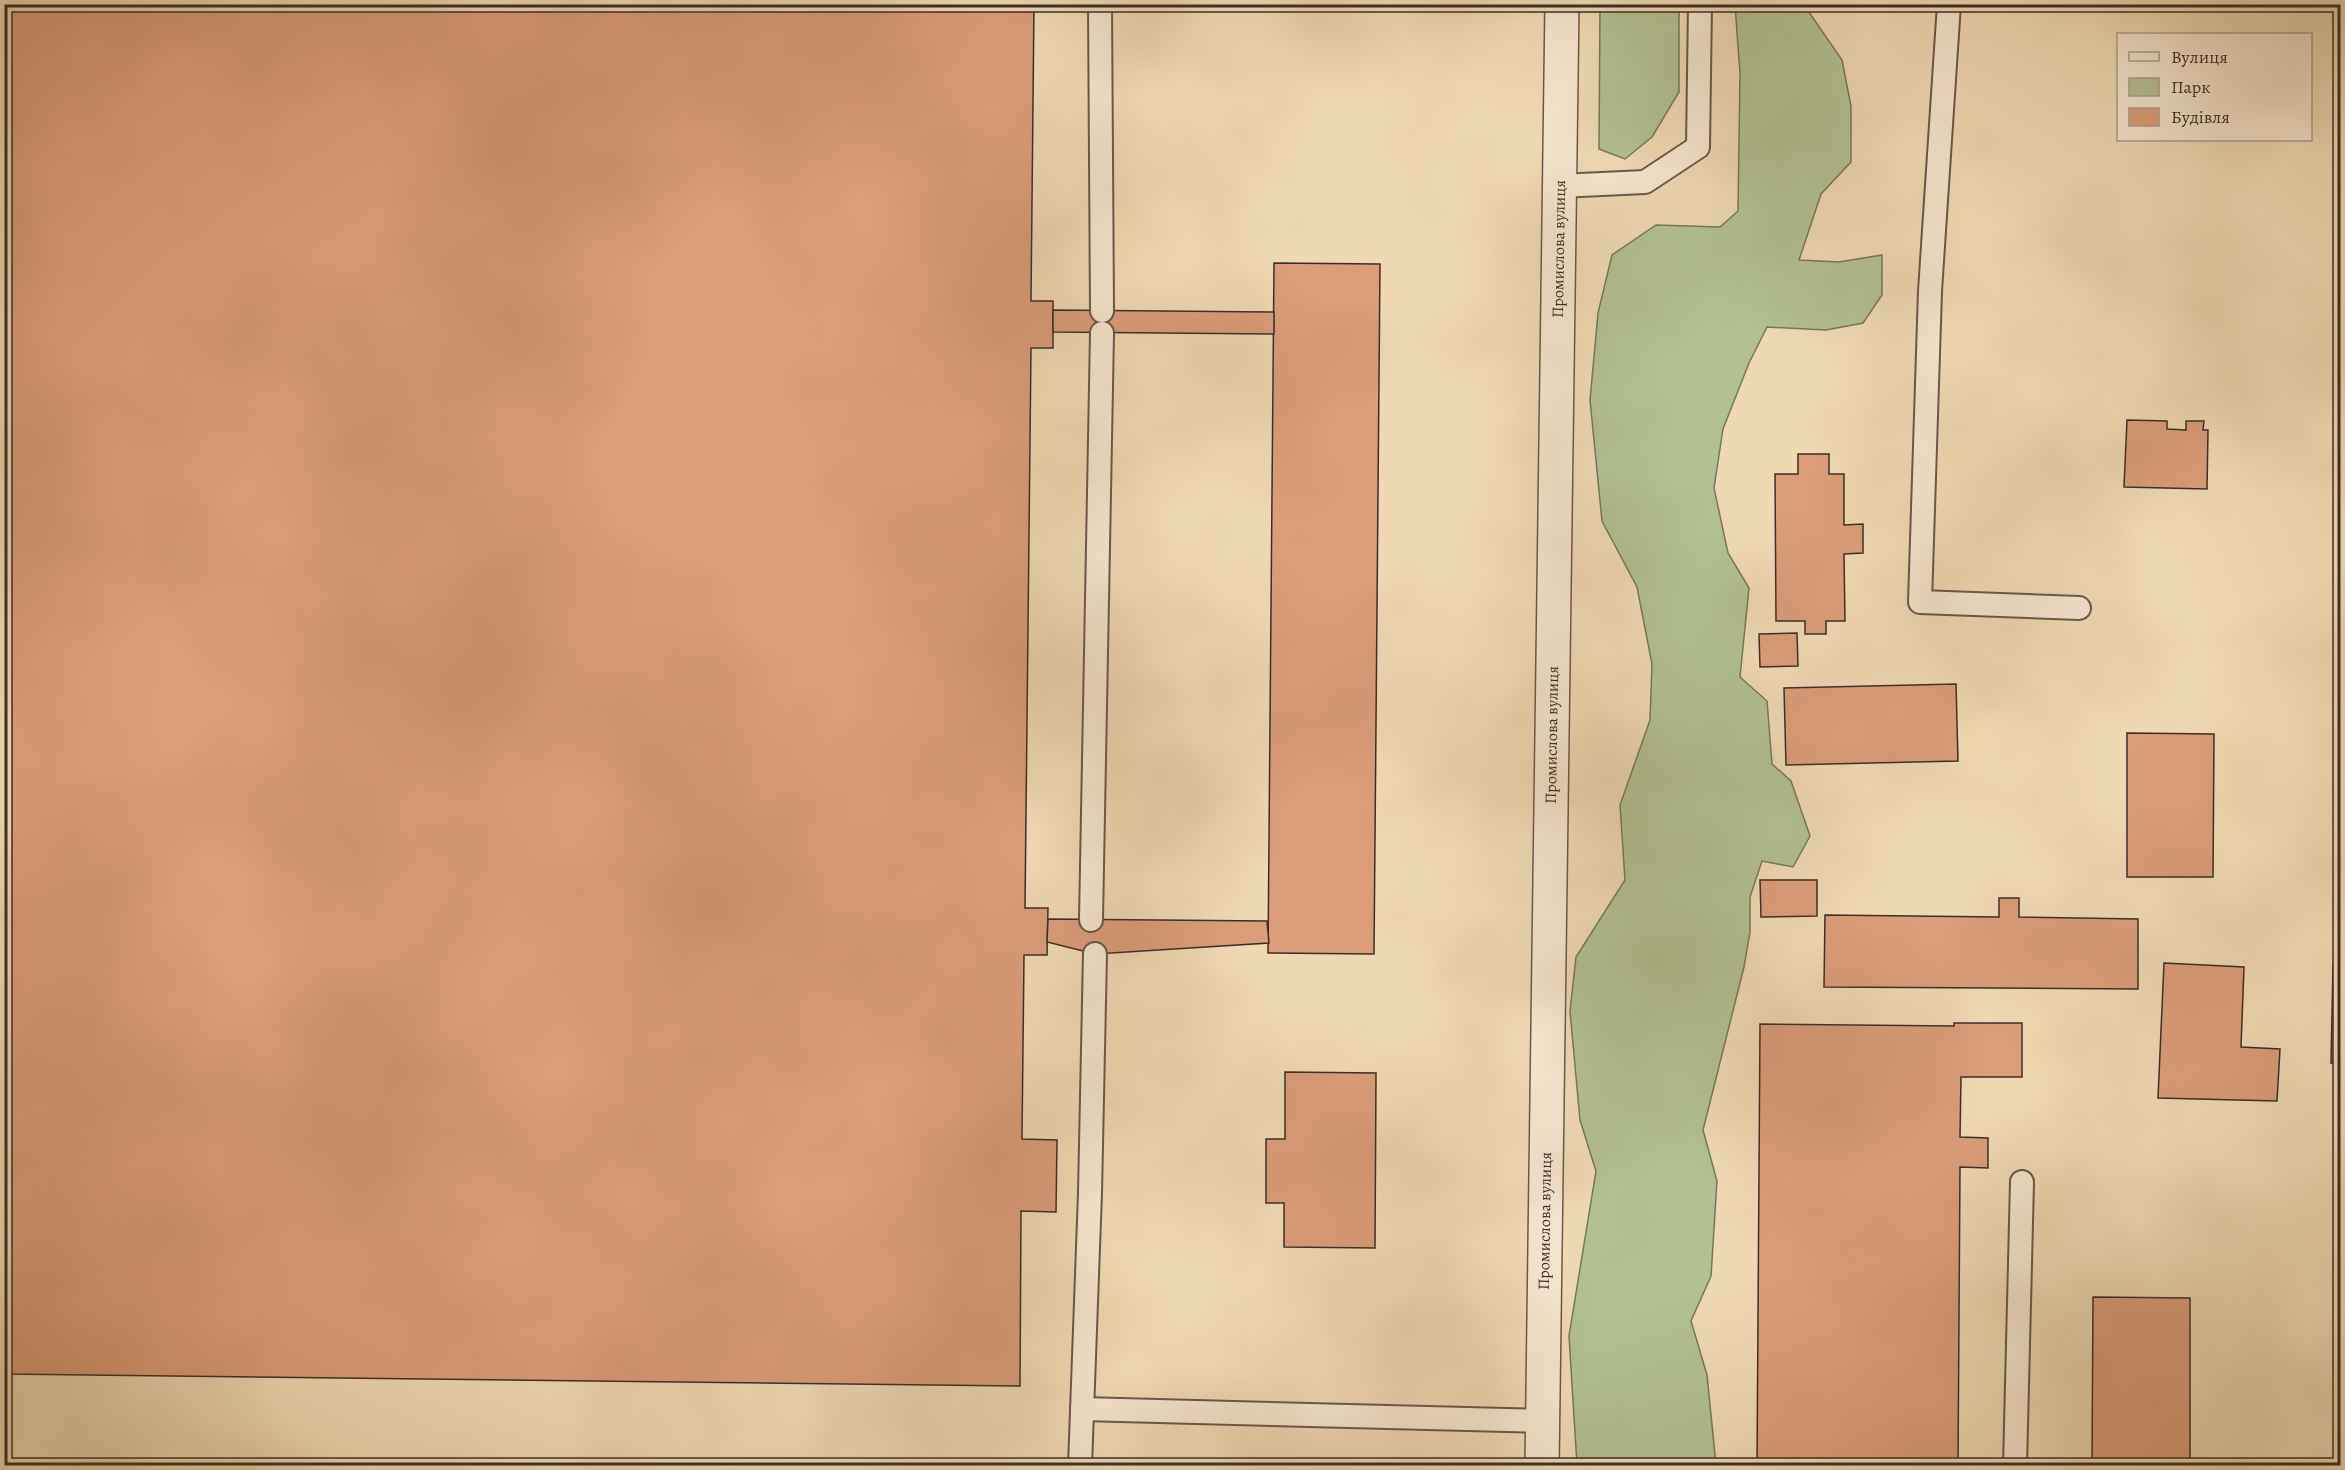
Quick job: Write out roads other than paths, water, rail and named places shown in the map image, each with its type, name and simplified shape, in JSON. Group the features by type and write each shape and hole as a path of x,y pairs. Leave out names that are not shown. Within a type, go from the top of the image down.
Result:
{"street":[{"name":"Промислова вулиця","path":"1542,1466 1562,4"}],"lane":[{"path":"1091,920 1102,322 1100,4"},
{"path":"1559,186 1645,182 1698,147 1700,4"},
{"path":"1949,4 1930,291 1920,602 2079,608"},
{"path":"1080,1466 1095,954"},
{"path":"2015,1466 2022,1182"},
{"path":"1082,1409 1542,1421"}]}
